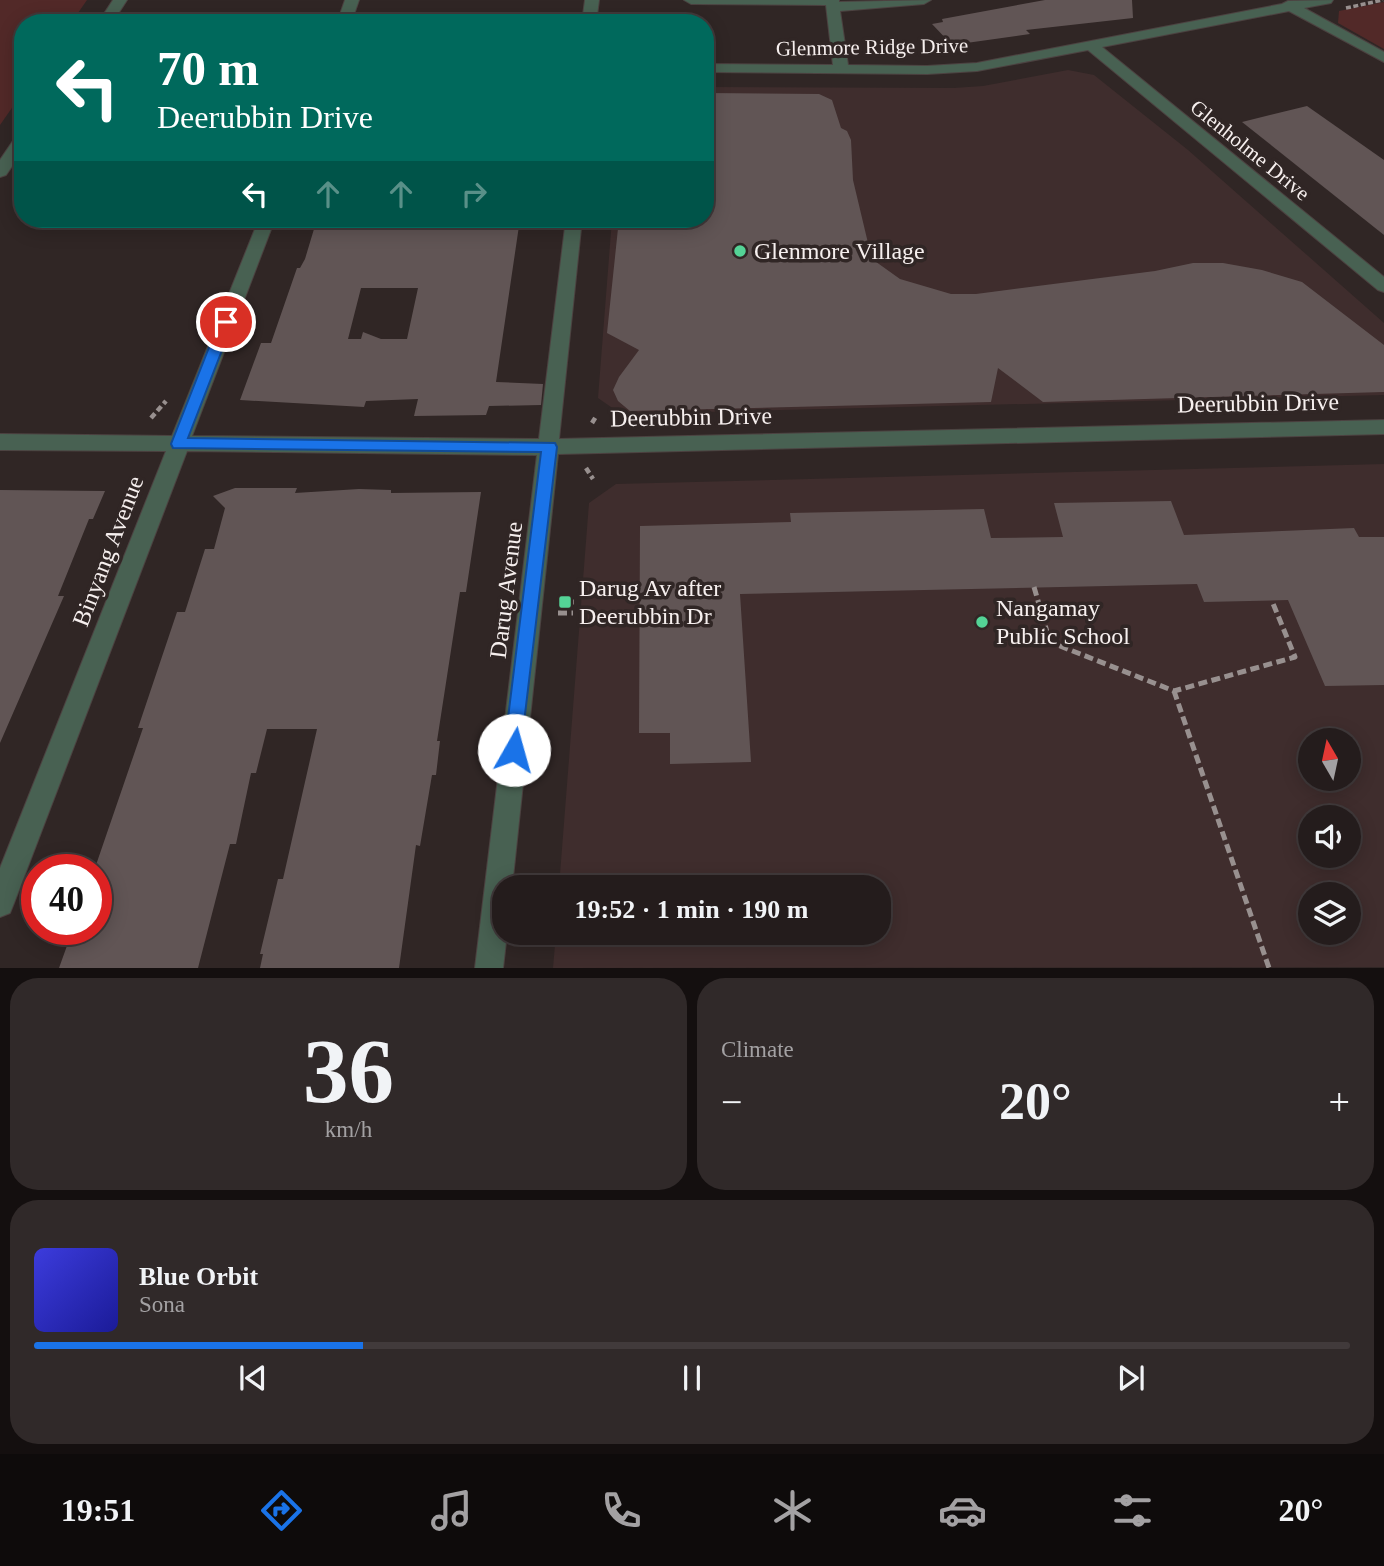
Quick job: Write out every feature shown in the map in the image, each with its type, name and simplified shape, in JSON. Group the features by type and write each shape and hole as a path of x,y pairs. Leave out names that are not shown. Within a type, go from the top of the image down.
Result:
{"street":[{"path":"691,0 832,3 924,0"},
{"name":"Glenmore Ridge Drive","path":"714,68 977,67 1286,3 1326,0"},
{"path":"832,3 841,69"},
{"path":"1286,3 1384,58"},
{"name":"Glenholme Drive","path":"1091,45 1384,285"},
{"path":"0,172 14,151"},
{"name":"Binyang Avenue","path":"0,903 263,228"},
{"name":"Darug Avenue","path":"489,968 573,228"},
{"name":"Deerubbin Drive","path":"0,442 549,447 1384,427"}],"path":[{"path":"1364,4 1383,0"},
{"path":"149,419 161,409 166,400"},
{"path":"586,468 593,479"},
{"path":"1034,587 1050,642 1174,691 1295,657 1272,601"},
{"path":"1174,691 1269,968"}],"shaded area":[{"path":"0,0 87,0 77,14 14,14 14,105 0,125"},
{"path":"1384,2 1384,49 1338,23 1339,11"},
{"name":"Glenmore Village","path":"1068,70 1094,75 1188,150 1384,323 1384,395 621,414 598,398 611,228 714,228 714,87 983,86"},
{"name":"Nangamay Public School","path":"1384,464 1384,967 553,968 555,945 891,945 891,875 560,875 589,503 616,484"}],"building":[{"path":"1045,0 1132,0 1133,18 1026,30 1030,34 952,45 932,24 943,22 942,19"},
{"name":"Glenmore Village","path":"714,93 819,94 832,100 841,128 847,131 851,140 853,180 868,243 865,254 900,279 951,294 976,294 1155,271 1193,263 1223,263 1262,270 1302,282 1384,345 1384,392 1043,402 998,368 991,402 630,411 618,401 613,390 639,350 607,333 618,228 714,228"},
{"path":"1307,106 1384,160 1384,235 1242,122"},
{"path":"314,228 519,228 496,382 543,384 541,405 489,406 486,415 414,416 418,399 366,401 364,407 240,400 261,343 271,343 297,268 300,268","holes":["361,288 418,288 407,339 381,339 363,332 361,339 348,339"]},
{"path":"235,488 297,488 295,493 359,489 391,490 391,493 481,492 466,592 460,592 437,741 440,741 436,775 432,775 420,846 416,845 399,968 260,968 263,954 260,954 278,879 283,879 317,729 267,729 256,773 251,773 236,844 230,844 198,968 59,968 67,945 112,945 112,854 100,854 143,728 138,728 177,612 185,612 205,549 214,549 225,508 213,496"},
{"path":"0,490 105,491 93,519 89,519 58,596 64,596 0,743"},
{"path":"1171,501 1184,535 1354,528 1359,537 1384,537 1384,685 1325,686 1288,600 1204,602 1197,584 740,594 751,762 670,764 670,733 639,733 640,526 791,522 790,513 984,509 991,538 1063,537 1054,503"}],"place":[{"name":"Glenmore Village","path":"740,251"},
{"name":"Darug Av after Deerubbin Dr","path":"565,602"},
{"name":"Nangamay Public School","path":"982,622"}],"route":[{"path":"226,322 178,444 549,447 514,750"}]}
